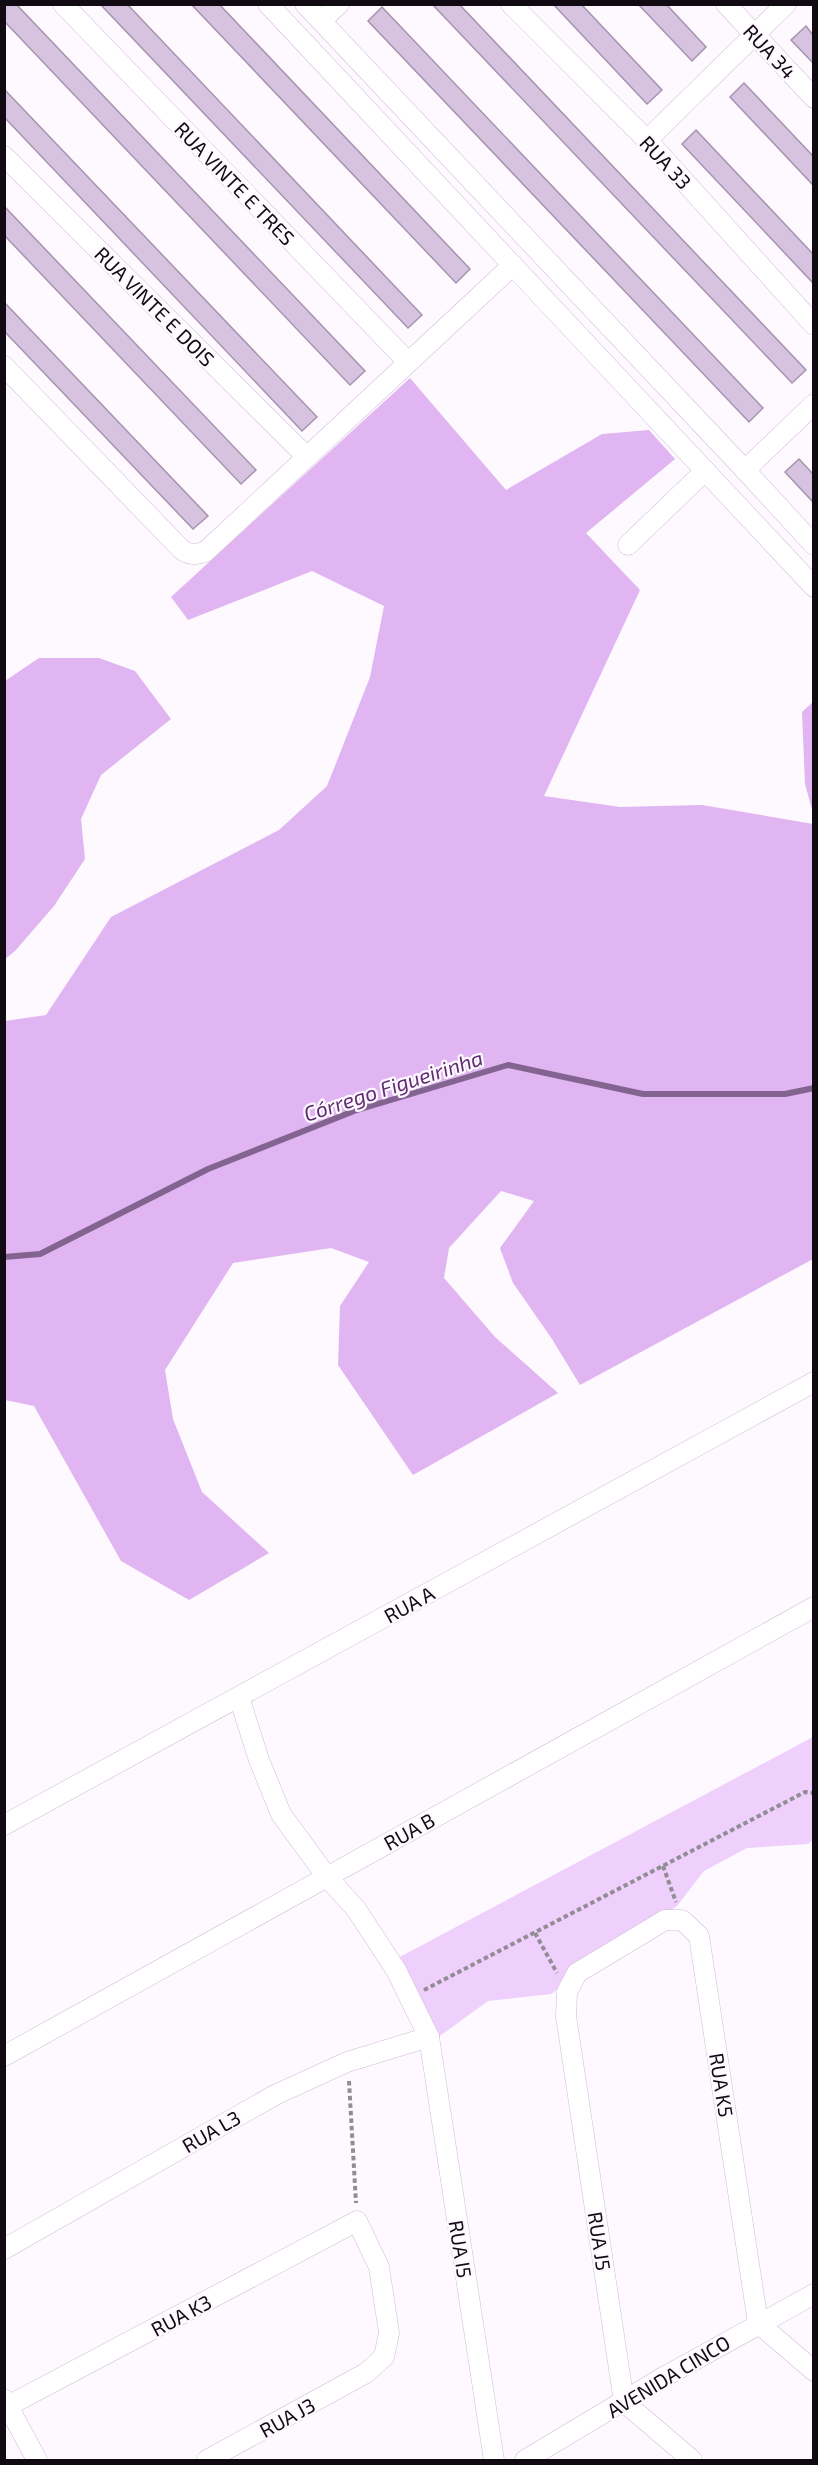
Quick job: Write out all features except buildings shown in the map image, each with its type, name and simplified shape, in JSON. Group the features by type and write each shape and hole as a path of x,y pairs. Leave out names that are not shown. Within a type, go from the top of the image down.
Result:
{"street":[{"name":"RUA VINTE E TRES","path":"63,4 408,362"},
{"path":"268,4 813,587"},
{"path":"305,4 813,545"},
{"path":"321,21 339,4"},
{"name":"RUA 33","path":"512,4 647,141 813,325"},
{"name":"RUA 34","path":"726,4 813,98"},
{"path":"647,141 754,33 786,4"},
{"name":"RUA VINTE E DOIS","path":"4,156 306,456"},
{"path":"4,366 187,554 205,552 513,265"},
{"path":"745,470 813,404"},
{"path":"628,545 705,471"},
{"name":"RUA A","path":"4,1825 813,1382"},
{"name":"RUA B","path":"4,2056 813,1607"},
{"name":"RUA I5","path":"239,1697 259,1760 281,1814 327,1877 356,1909 396,1970 429,2037 494,2460"},
{"path":"567,1992 577,1973 665,1920 682,1920"},
{"name":"RUA K5","path":"682,1920 699,1936 758,2323"},
{"name":"RUA J5","path":"567,1992 566,2016 624,2402"},
{"name":"RUA L3","path":"4,2248 275,2095 347,2062 429,2037"},
{"name":"RUA J3","path":"207,2460 366,2373 384,2356 389,2333 380,2267 357,2221"},
{"name":"RUA K3","path":"6,2404 357,2221"},
{"name":"AVENIDA CINCO","path":"525,2460 662,2378 813,2294"},
{"path":"758,2323 813,2371"},
{"path":"624,2402 692,2460"},
{"path":"6,2404 37,2460"}],"path":[{"path":"409,1998 805,1792 813,1793"},
{"path":"663,1866 682,1920"},
{"path":"535,1933 567,1992"},
{"path":"347,2062 357,2221"}],"shaded area":[{"path":"410,378 506,490 602,434 649,430 675,459 586,533 640,590 544,796 620,807 702,805 813,824 813,1259 580,1385 552,1339 513,1283 500,1248 534,1201 501,1191 449,1248 444,1278 495,1337 558,1393 413,1475 338,1365 340,1306 369,1262 331,1248 233,1263 165,1370 173,1419 202,1492 269,1553 189,1600 121,1561 34,1406 5,1400 5,1021 46,1015 111,917 279,830 327,786 370,677 384,606 312,571 188,620 171,597"},
{"path":"39,658 99,658 135,671 171,719 101,775 81,819 85,859 54,906 15,951 5,959 5,681"},
{"path":"813,702 813,813 805,784 802,712"},
{"path":"813,1737 813,1840 808,1844 747,1848 704,1871 677,1906 551,1994 488,2001 437,2038 396,1959"}],"waterway":[{"name":"Córrego Figueirinha","path":"4,1257 40,1254 208,1169 354,1111 508,1065 643,1094 785,1094 814,1088"}]}
